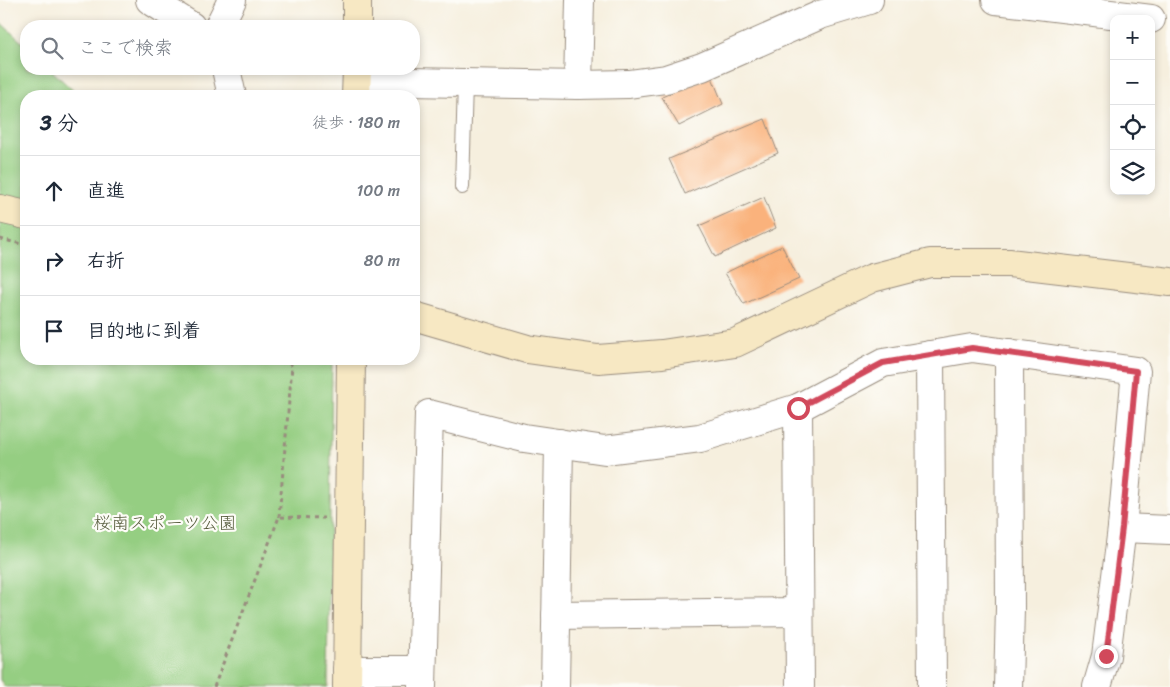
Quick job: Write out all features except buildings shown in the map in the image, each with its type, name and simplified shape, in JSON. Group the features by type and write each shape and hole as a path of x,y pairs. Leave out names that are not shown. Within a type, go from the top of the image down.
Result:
{"street":[{"path":"150,0 182,20"},
{"path":"222,20 232,0"},
{"path":"357,0 357,20"},
{"path":"578,85 580,0"},
{"path":"357,82 397,89 465,83 628,84 666,79 702,67 820,8 869,0"},
{"path":"996,0 1037,2 1124,15"},
{"path":"1155,19 1170,21"},
{"path":"227,75 231,90"},
{"path":"0,209 20,214"},
{"path":"420,318 527,349 598,358 662,354 734,343 872,278 930,263 1009,263 1170,282"},
{"path":"351,365 347,679 422,678 429,414 524,438 604,450 700,438 798,408 883,363 972,348 1136,371 1122,528 1106,656 1097,687"},
{"path":"1008,353 1010,608 1008,687"},
{"path":"930,355 932,687"},
{"path":"798,408 800,687"},
{"path":"554,687 560,443"},
{"path":"1122,528 1170,530"},
{"path":"556,615 799,612"}],"lane":[{"path":"462,187 465,83"}],"path":[{"path":"0,239 20,244"},
{"path":"214,687 279,517 291,391 291,365"},
{"path":"279,517 327,518"}],"green space":[{"name":"桜南スポーツ公園","path":"0,22 20,40 20,75 56,75 73,90 20,90 20,365 332,365 328,687 5,687 0,680"}],"route":[{"path":"798,408 883,363 972,348 1136,371 1122,528 1106,656"}]}
